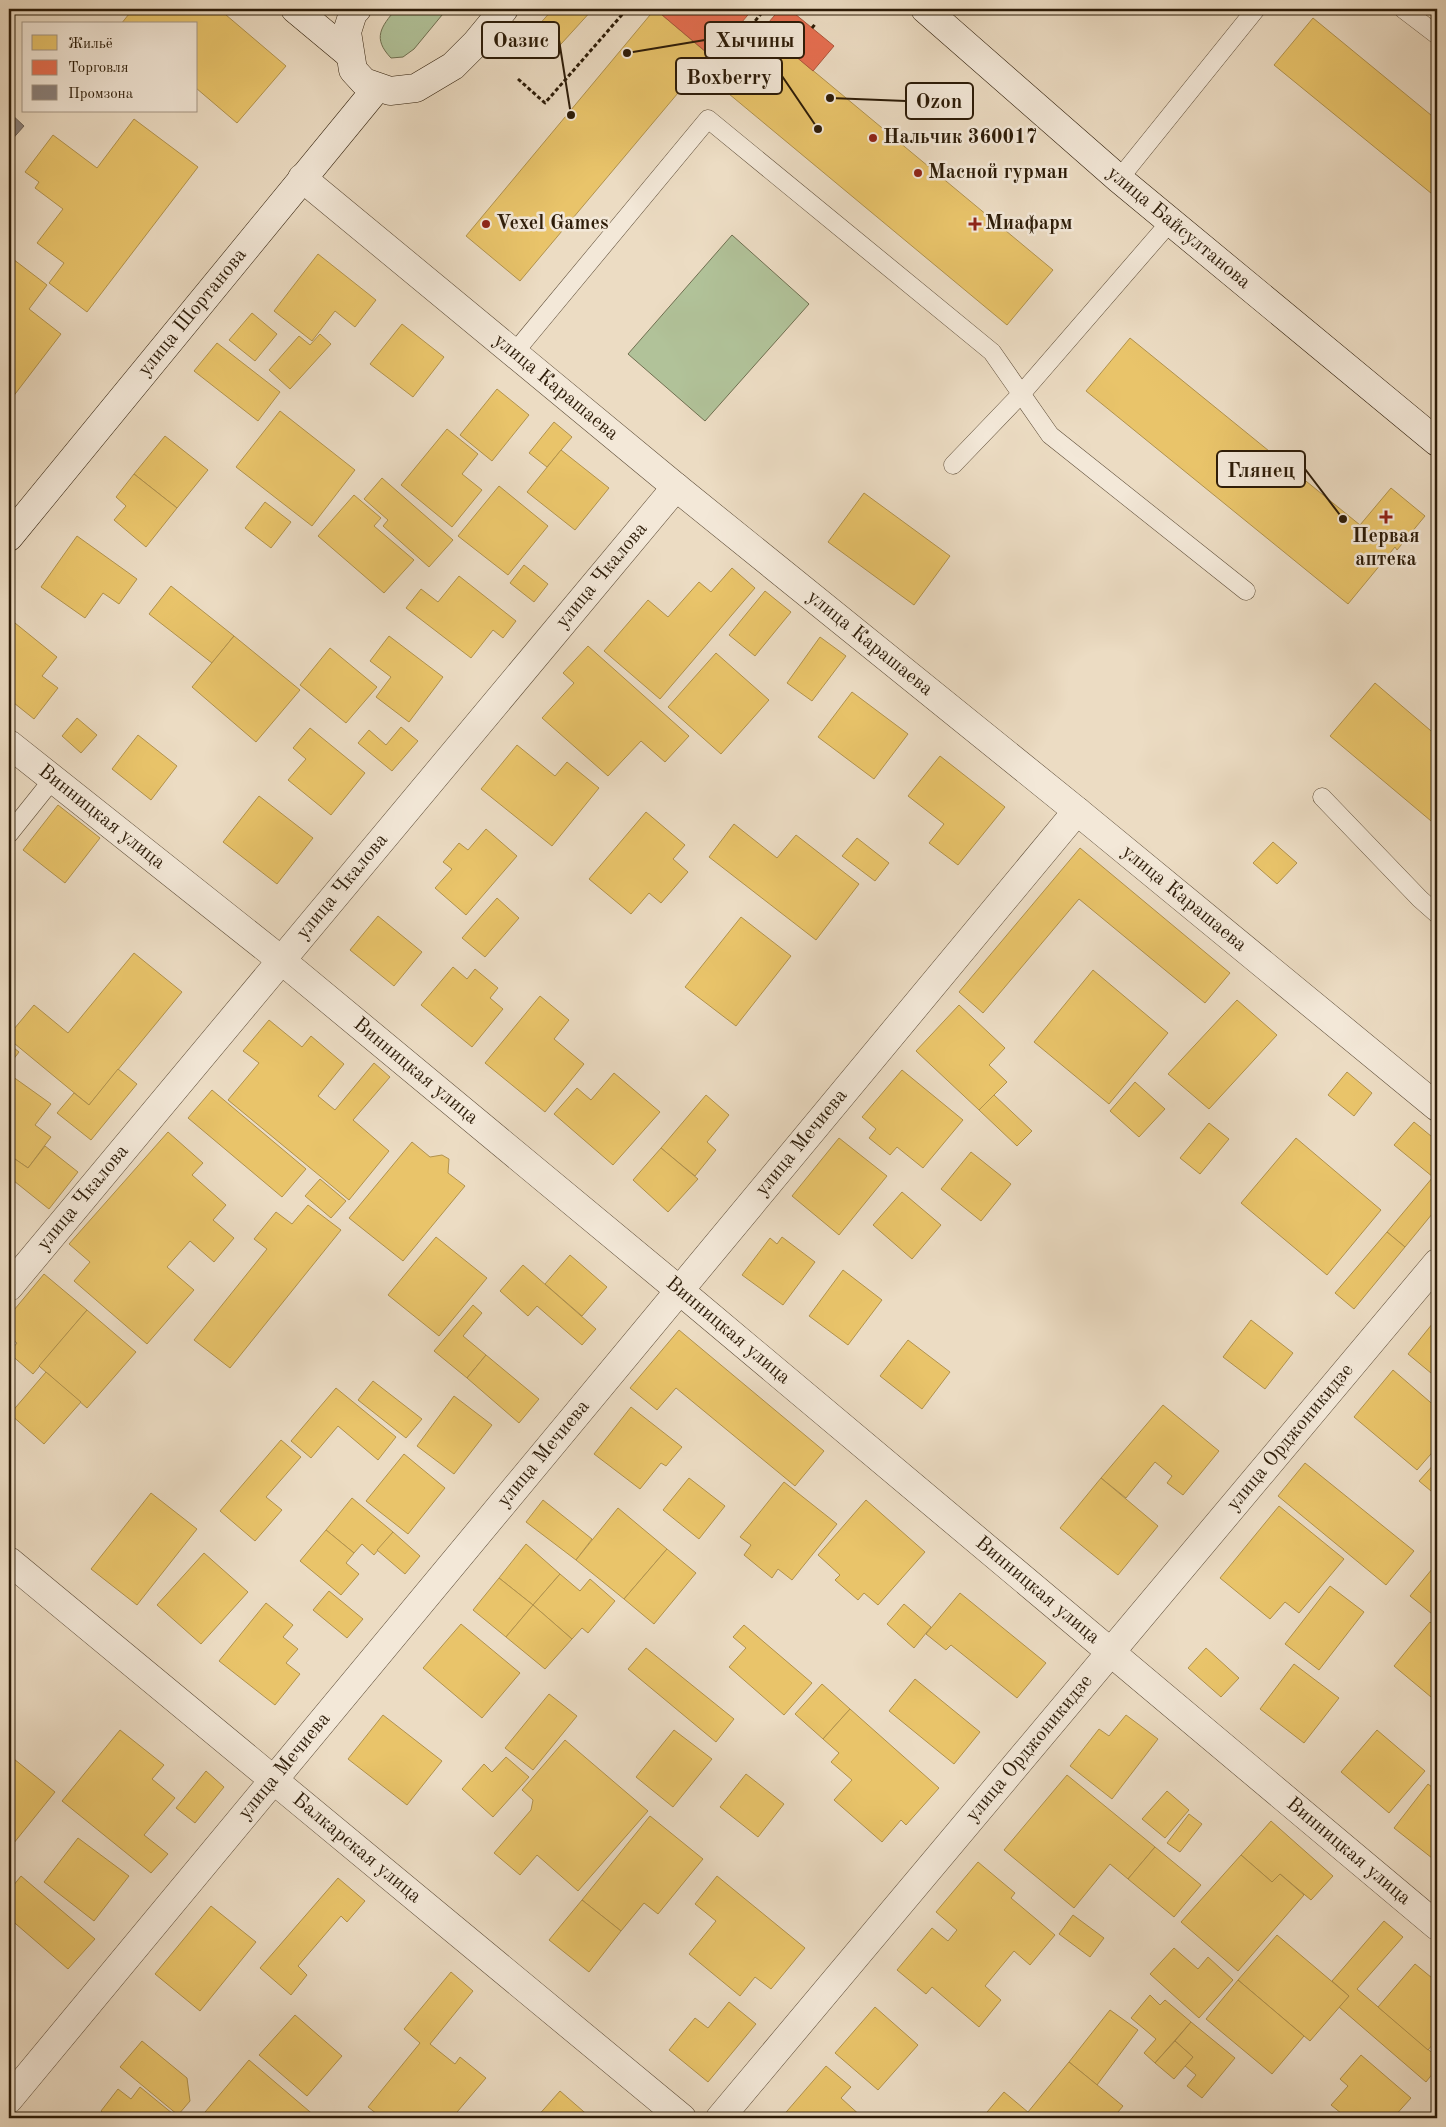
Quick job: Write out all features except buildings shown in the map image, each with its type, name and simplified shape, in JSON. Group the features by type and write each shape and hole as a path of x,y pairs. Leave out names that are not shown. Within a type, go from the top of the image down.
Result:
{"street":[{"path":"295,9 350,54"},
{"path":"357,9 353,13 347,32 353,70 364,82 390,91 416,88 453,66 476,43 504,9"},
{"name":"улица Байсултанова","path":"925,9 1119,179 1437,442"},
{"name":"улица Шортанова","path":"9,537 377,88"},
{"name":"улица Карашаева","path":"302,178 676,487 1077,811 1437,1107"},
{"name":"улица Чкалова","path":"9,1286 676,487"},
{"name":"Винницкая улица","path":"9,744 281,960 679,1290 1437,1926"},
{"name":"улица Мечиева","path":"9,2099 1077,811"},
{"name":"улица Орджоникидзе","path":"720,2118 1437,1263"},
{"name":"Балкарская улица","path":"9,1561 682,2118"}],"lane":[{"path":"1119,179 1256,9"},
{"path":"1403,9 1437,35"},
{"path":"514,353 708,119 992,352 1050,435 1246,591"},
{"path":"953,466 1022,393 1170,221"},
{"path":"9,834 53,779"},
{"path":"1322,797 1420,899 1437,914"}],"path":[{"path":"518,79 545,103 627,9"},
{"path":"708,119 700,88 765,9"},
{"path":"812,28 816,23"}],"green space":[{"path":"396,9 447,9 414,49 403,57 391,58 385,51 380,38 386,21"},
{"path":"732,235 809,304 705,421 628,354"}],"place":[{"name":"Хычины","path":"627,53"},
{"name":"Ozon","path":"830,98"},
{"name":"Оазис","path":"571,115"},
{"name":"Boxberry","path":"818,129"},
{"name":"Нальчик 360017","path":"873,138"},
{"name":"Масной гурман","path":"918,173"},
{"name":"Vexel Games","path":"486,224"},
{"name":"Миафарм","path":"975,224"},
{"name":"Первая аптека","path":"1386,517"},
{"name":"Глянец","path":"1343,519"}]}
